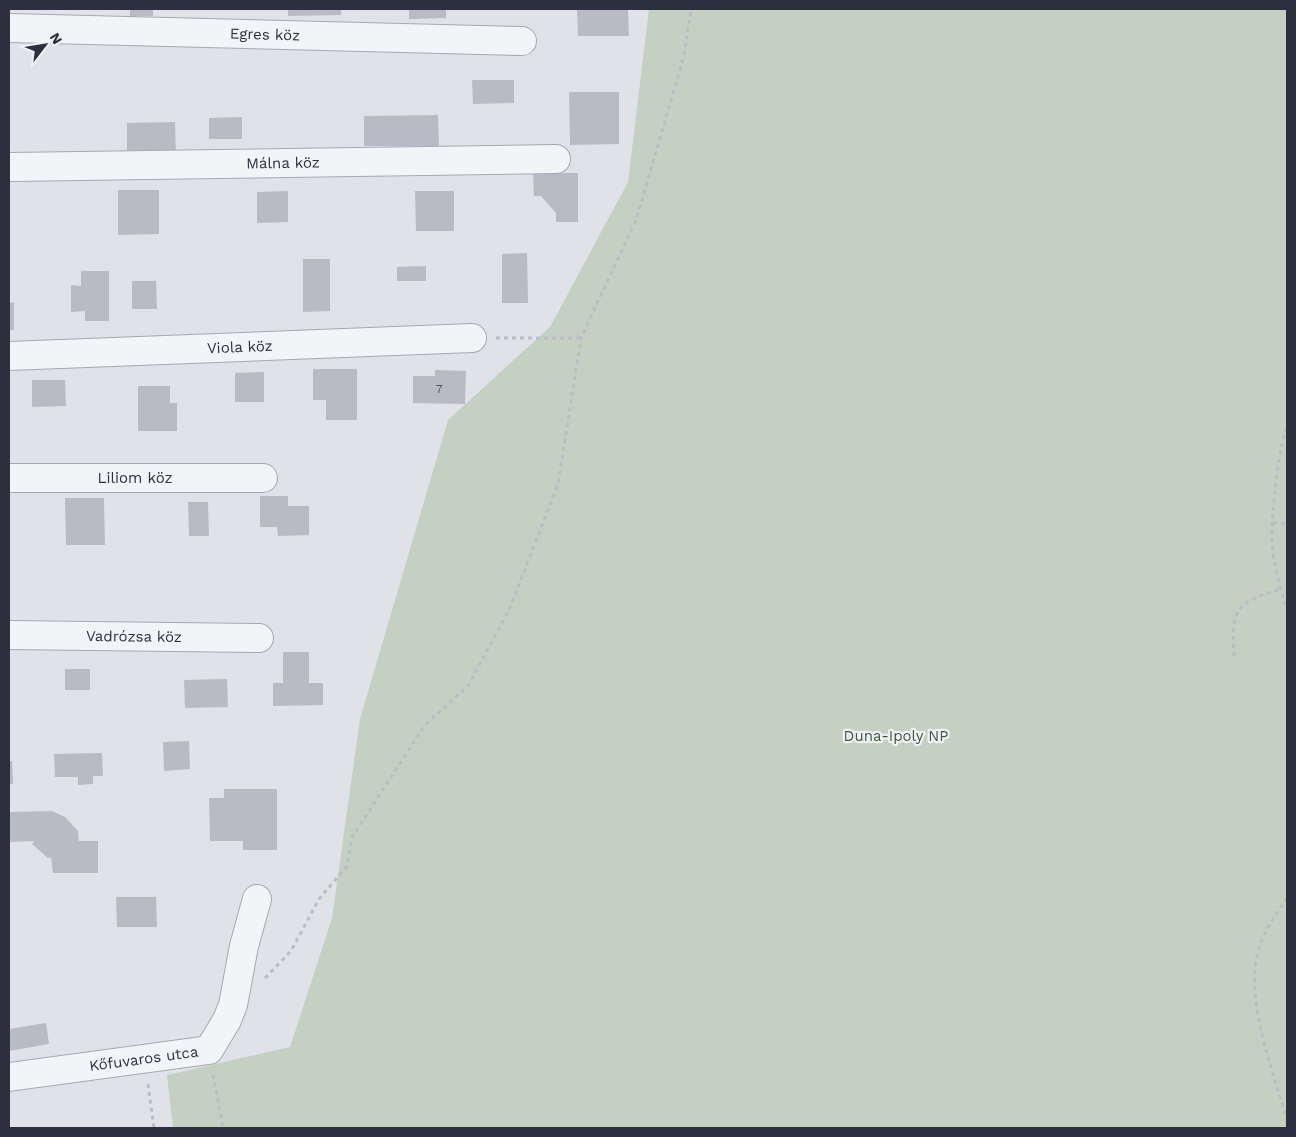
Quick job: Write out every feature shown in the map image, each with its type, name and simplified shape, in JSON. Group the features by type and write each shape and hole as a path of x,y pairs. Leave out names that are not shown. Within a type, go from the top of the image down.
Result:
{"street":[{"name":"Egres köz","path":"9,28 522,41"},
{"name":"Málna köz","path":"9,167 556,159"},
{"name":"Viola köz","path":"9,356 472,338"},
{"name":"Liliom köz","path":"9,478 263,478"},
{"name":"Vadrózsa köz","path":"9,635 259,638"},
{"name":"Kőfuvaros utca","path":"9,1077 209,1050 227,1020 232,1005 244,946 257,899"}],"path":[{"path":"259,986 291,951 319,899 347,866 352,837 424,725 468,686 510,608 558,484 581,338 636,220 684,56 691,9"},
{"path":"472,338 581,338"},
{"path":"1287,428 1280,450 1272,543 1287,609"},
{"path":"1273,523 1287,524"},
{"path":"1234,656 1234,618 1241,606 1254,597 1281,589"},
{"path":"1287,898 1271,921 1260,945 1255,974 1262,1032 1287,1122"},
{"path":"145,1060 154,1128"}],"green space":[{"name":"Duna-Ipoly NP","path":"649,9 1287,9 1287,1128 173,1128 167,1075 290,1047 332,918 360,719 448,420 550,327 628,182"}],"building":[{"path":"130,9 153,9 153,16 130,16"},
{"path":"288,9 341,9 341,15 288,16"},
{"path":"409,9 446,9 446,18 409,19"},
{"path":"577,9 628,9 629,36 578,36"},
{"path":"472,80 514,80 514,103 473,104"},
{"path":"569,92 619,92 619,144 570,145"},
{"path":"438,115 439,146 364,146 364,116"},
{"path":"242,117 242,139 209,139 209,118"},
{"path":"175,122 176,157 127,157 127,123"},
{"path":"533,173 578,173 578,222 556,222 556,213 541,196 534,196"},
{"path":"118,190 159,190 159,234 118,235"},
{"path":"288,191 288,222 257,223 257,192"},
{"path":"415,191 454,191 454,231 416,231"},
{"path":"527,253 528,303 502,303 502,254"},
{"path":"303,259 330,259 330,311 303,312"},
{"path":"426,266 426,281 397,281 397,267"},
{"path":"81,271 109,271 109,321 85,321 85,311 71,312 71,285 81,286"},
{"path":"132,281 156,281 157,309 132,309"},
{"path":"14,302 14,330 9,330 9,303"},
{"path":"313,369 357,369 357,420 326,420 326,400 313,400"},
{"path":"435,370 466,371 465,404 413,403 413,376 435,376"},
{"path":"264,372 264,402 235,402 235,373"},
{"path":"32,380 65,380 66,406 32,407"},
{"path":"138,386 170,386 170,403 177,403 177,431 138,431"},
{"path":"260,496 288,496 288,506 309,506 309,535 278,536 277,527 260,527"},
{"path":"65,498 104,498 105,545 66,545"},
{"path":"188,502 208,502 209,536 189,536"},
{"path":"283,652 309,652 309,683 323,683 323,705 273,706 273,683 283,683"},
{"path":"65,669 90,669 90,690 65,690"},
{"path":"227,679 228,707 185,708 184,680"},
{"path":"189,741 190,769 164,771 163,742"},
{"path":"102,753 103,776 93,776 93,784 78,785 78,777 55,777 54,754"},
{"path":"9,761 12,761 13,784 9,784"},
{"path":"224,789 277,789 277,850 243,850 243,841 210,841 209,798 224,798"},
{"path":"52,811 65,817 78,831 79,841 98,841 98,873 53,873 51,857 48,858 32,844 34,841 9,842 9,812"},
{"path":"116,897 156,897 157,927 117,927"},
{"path":"46,1023 49,1044 9,1051 9,1029"}]}
